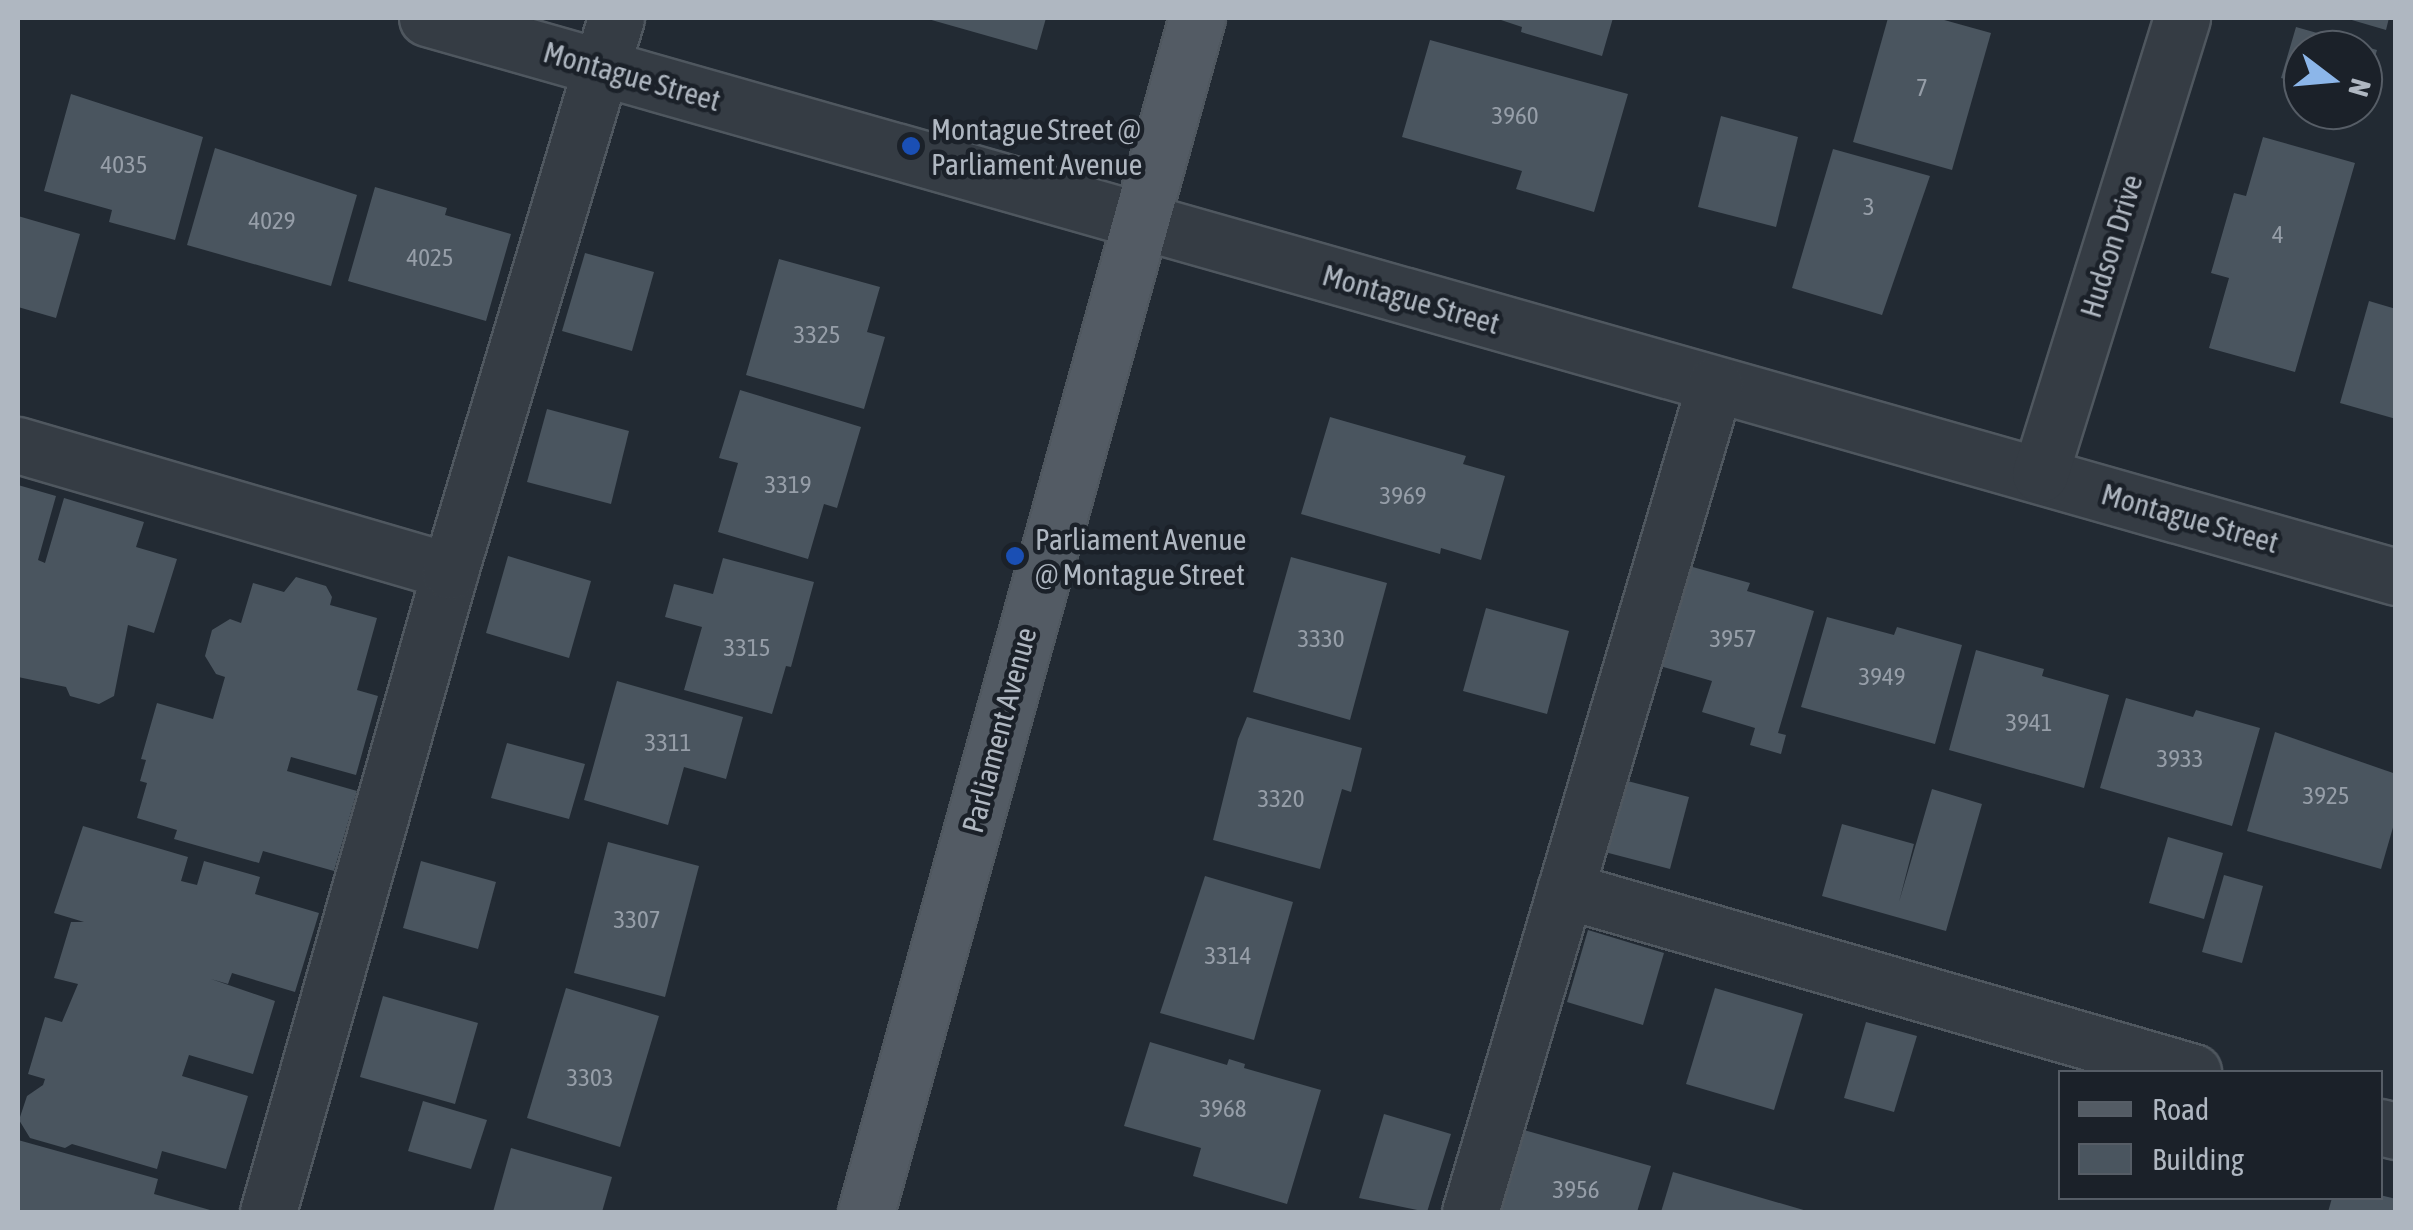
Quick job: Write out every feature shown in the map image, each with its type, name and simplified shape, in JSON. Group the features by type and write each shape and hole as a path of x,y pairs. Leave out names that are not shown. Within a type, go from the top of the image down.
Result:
{"main road":[{"name":"Parliament Avenue","path":"866,1212 1197,18"}],"street":[{"name":"Montague Street","path":"426,18 609,42 1138,223 2396,577"},
{"name":"Hudson Drive","path":"2040,474 2182,18"},
{"path":"268,1212 450,571 609,42"},
{"path":"1470,1212 1714,384"},
{"path":"18,445 450,571"},
{"path":"1565,890 2186,1070"}],"building":[{"path":"928,18 1046,18 1037,50"},
{"path":"1495,18 1613,18 1602,56 1521,32 1522,27"},
{"path":"1888,18 1937,18 1991,33 1952,170 1853,142"},
{"path":"2345,18 2389,18 2386,30"},
{"path":"1430,40 1628,94 1594,212 1516,189 1522,171 1402,137"},
{"path":"71,94 203,137 175,240 109,222 112,210 44,191"},
{"path":"1721,116 1798,137 1776,227 1698,207"},
{"path":"2263,137 2355,163 2295,372 2209,348 2229,278 2211,273 2234,193 2246,196"},
{"path":"215,148 357,195 331,286 187,245"},
{"path":"1833,149 1930,176 1882,315 1792,288"},
{"path":"375,187 447,208 445,215 511,234 486,321 348,281"},
{"path":"18,216 80,234 56,318 18,307"},
{"path":"585,253 654,272 632,351 562,331"},
{"path":"779,259 880,287 867,332 885,337 864,409 746,375"},
{"path":"2369,301 2396,309 2396,419 2340,403"},
{"path":"740,390 861,427 837,508 824,504 808,559 718,532 738,463 719,458"},
{"path":"547,409 629,431 611,504 527,482"},
{"path":"1330,417 1466,456 1463,464 1505,476 1481,560 1441,548 1440,554 1301,514"},
{"path":"18,485 56,496 38,560 45,563 64,498 144,522 136,547 177,559 154,633 128,625 114,696 99,704 70,696 66,687 18,677"},
{"path":"508,556 591,581 569,658 486,633"},
{"path":"1291,557 1387,583 1350,720 1253,692"},
{"path":"723,558 814,582 791,667 786,666 772,714 684,690 702,627 665,617 674,584 713,594"},
{"path":"1682,564 1750,583 1747,591 1814,611 1778,733 1786,735 1781,754 1750,745 1755,728 1702,712 1712,681 1653,664"},
{"path":"296,577 326,586 332,597 330,605 377,618 357,690 378,696 356,775 291,757 287,771 357,791 334,871 263,851 259,863 174,839 177,830 137,818 147,783 140,781 146,760 141,759 157,703 213,719 225,677 216,674 205,656 212,630 230,619 241,623 253,583 284,592"},
{"path":"1486,608 1569,631 1547,714 1463,691"},
{"path":"1827,617 1894,635 1897,627 1962,645 1935,744 1801,707"},
{"path":"1976,650 2044,669 2042,676 2109,695 2084,788 1949,750"},
{"path":"617,681 743,717 726,779 684,767 668,825 584,800"},
{"path":"2126,698 2193,717 2196,710 2260,728 2232,826 2100,788"},
{"path":"1247,717 1362,748 1351,792 1342,789 1320,869 1213,840"},
{"path":"2275,732 2396,774 2396,817 2381,869 2247,831"},
{"path":"507,743 585,764 569,819 491,798"},
{"path":"1616,778 1689,797 1670,869 1597,850"},
{"path":"1932,789 1982,804 1946,931 1822,896 1842,824 1914,844 1899,902"},
{"path":"83,826 188,857 181,881 197,885 204,861 260,877 255,894 319,913 295,992 232,973 228,984 211,979 275,1001 253,1074 189,1055 182,1076 248,1096 226,1169 162,1151 157,1169 72,1144 65,1148 30,1138 19,1120 27,1096 45,1079 28,1074 45,1017 62,1022 78,984 54,978 71,922 84,922 54,913"},
{"path":"2168,837 2223,853 2204,919 2149,903"},
{"path":"608,842 699,866 665,997 574,973"},
{"path":"421,861 496,882 478,949 403,928"},
{"path":"2224,875 2263,886 2242,963 2202,952"},
{"path":"1205,876 1293,902 1254,1040 1160,1013"},
{"path":"1588,930 1664,953 1643,1025 1567,1002"},
{"path":"566,988 659,1016 620,1147 527,1118"},
{"path":"1715,988 1803,1014 1774,1110 1686,1084"},
{"path":"383,996 478,1023 455,1104 360,1077"},
{"path":"1866,1022 1917,1036 1894,1112 1844,1098"},
{"path":"1150,1042 1227,1065 1229,1059 1245,1064 1244,1068 1321,1090 1287,1204 1193,1176 1201,1148 1124,1126"},
{"path":"423,1101 487,1120 471,1169 408,1151"},
{"path":"1384,1114 1451,1134 1427,1212 1359,1198"},
{"path":"1524,1130 1651,1166 1637,1212 1500,1212"},
{"path":"18,1140 158,1179 154,1194 217,1212 18,1212"},
{"path":"511,1148 612,1177 602,1212 493,1212"},
{"path":"1673,1172 1807,1211 1807,1212 1661,1212"},
{"path":"2383,1196 2396,1199 2396,1212 2328,1212 2331,1200 2383,1200"}],"place":[{"name":"Montague Street @ Parliament Avenue","path":"911,146"},
{"name":"Parliament Avenue @ Montague Street","path":"1015,556"}]}
